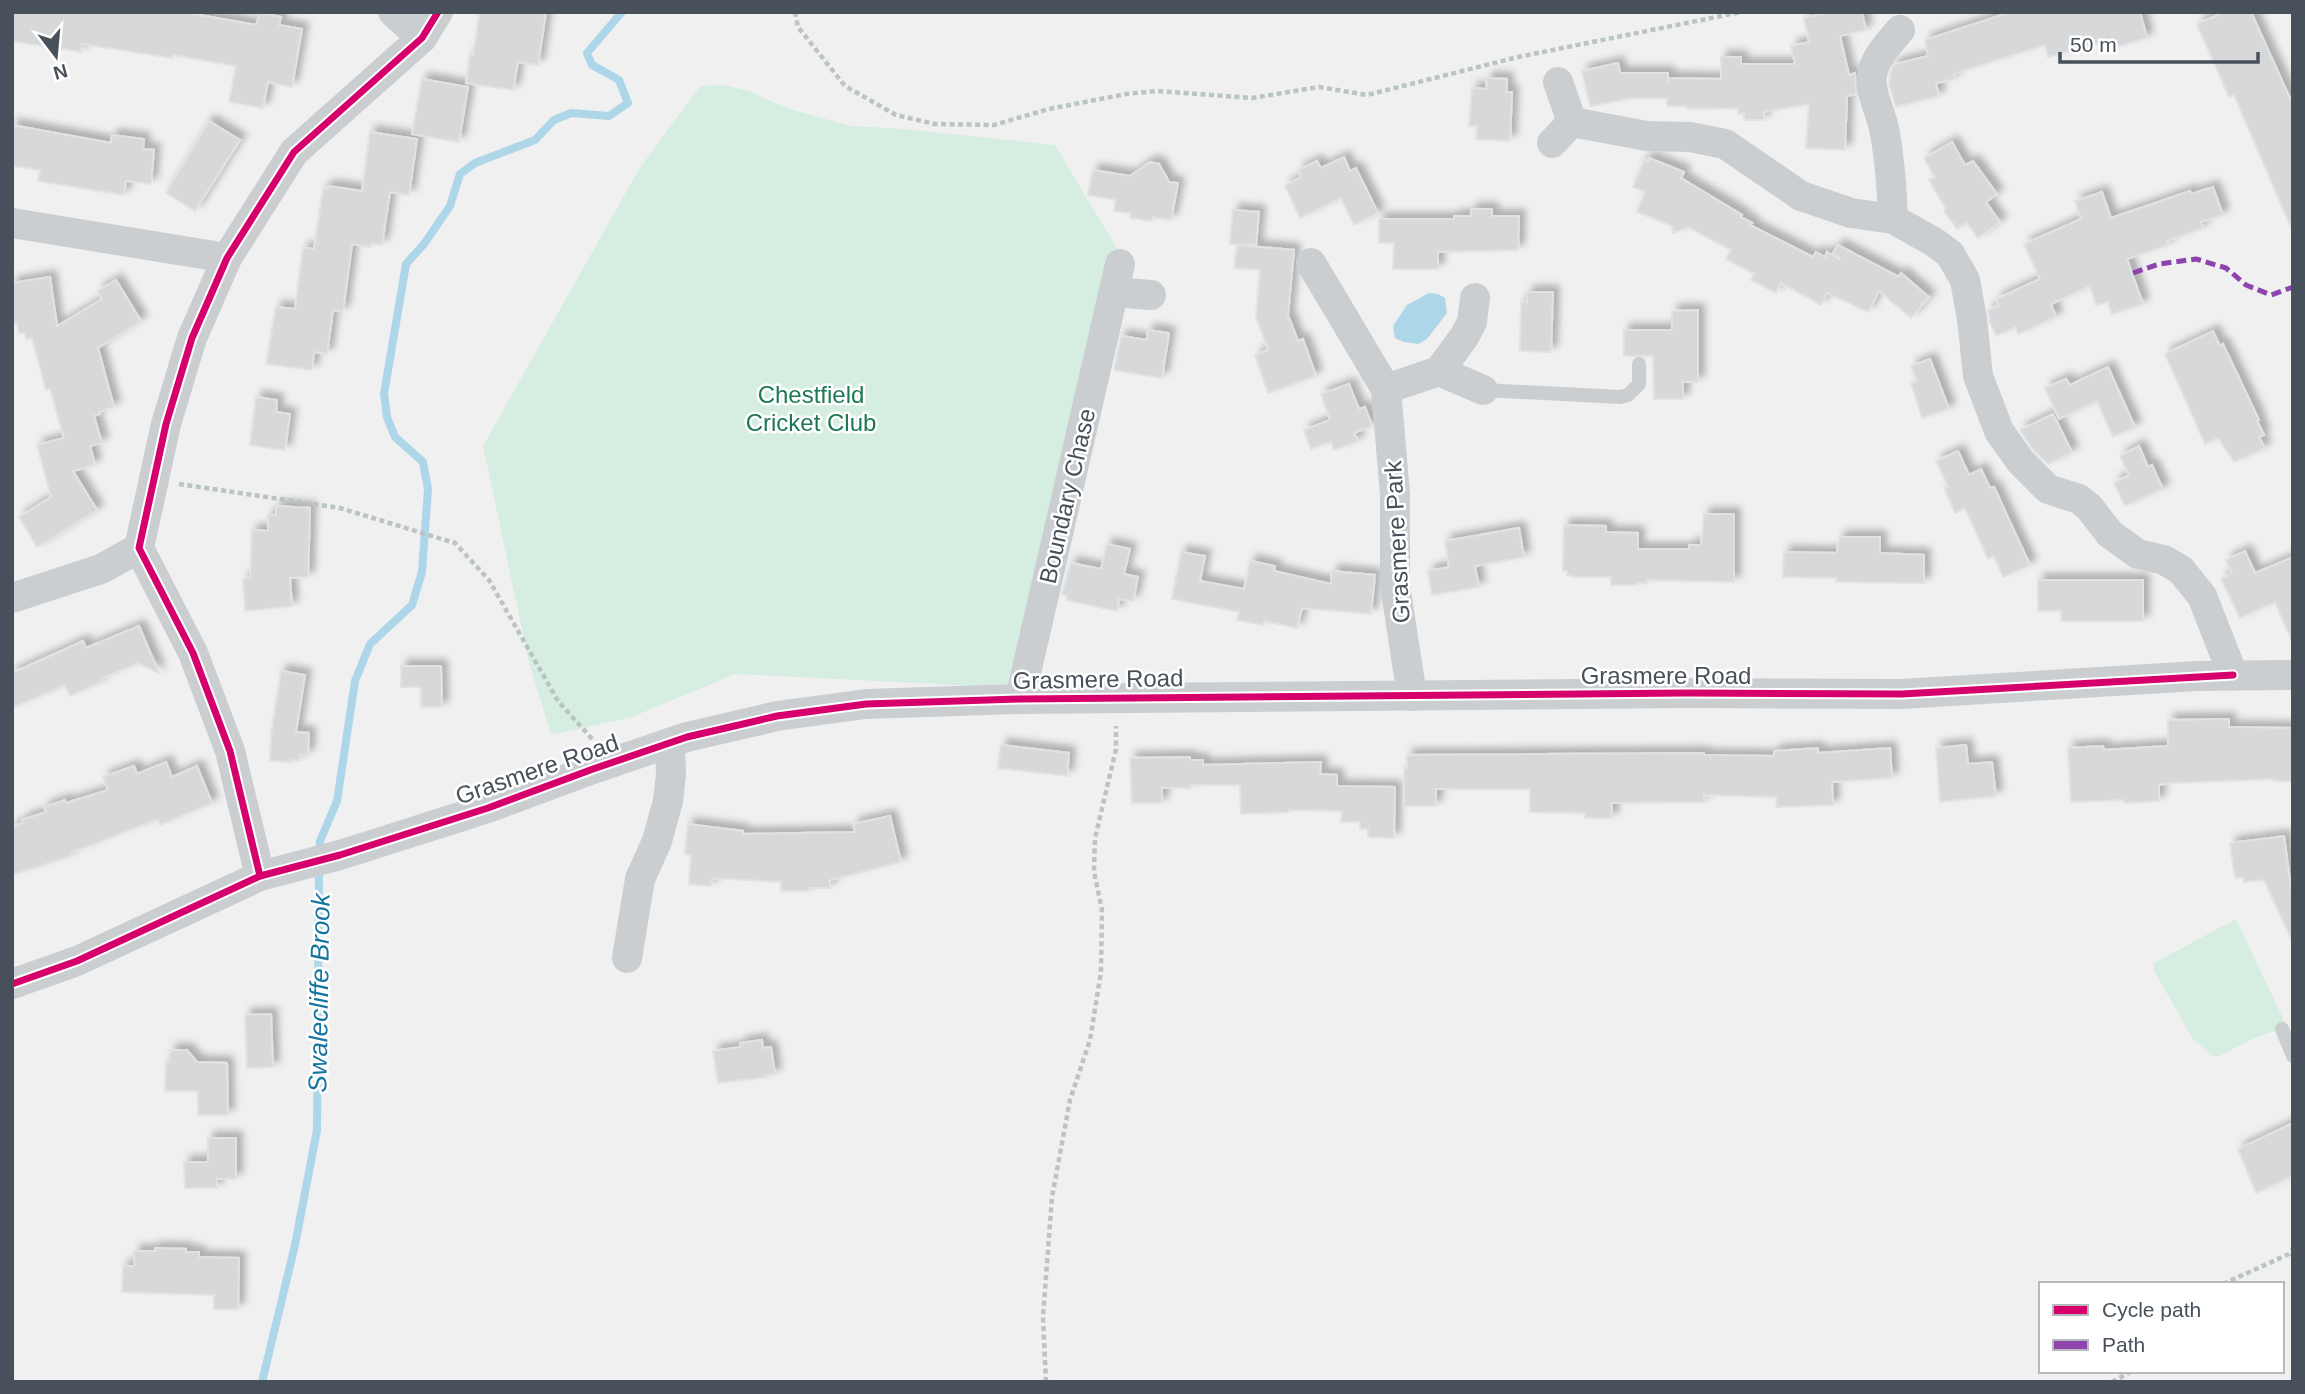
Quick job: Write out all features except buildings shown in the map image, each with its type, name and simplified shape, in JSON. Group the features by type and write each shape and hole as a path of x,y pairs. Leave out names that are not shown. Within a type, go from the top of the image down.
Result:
{"street":[{"path":"393,12 422,38"},
{"path":"260,876 230,751 193,653 139,548 166,424 192,338 227,258 294,152 422,38 438,12"},
{"path":"1893,219 1892,179 1885,129 1874,95 1872,72 1880,55 1900,30"},
{"path":"1558,82 1562,132 1690,137 1725,144 1801,196 1851,213 1893,219 1950,254 1965,280 1978,376 1999,431 2021,462 2048,489 2079,499 2110,534 2138,554 2164,561 2181,570 2202,596 2233,675"},
{"path":"12,223 227,258"},
{"name":"Grasmere Park","path":"1311,262 1386,388 1395,494 1395,585 1412,696"},
{"name":"Boundary Chase","path":"1020,699 1117,278 1151,295"},
{"path":"1386,388 1438,371 1472,322 1475,298"},
{"path":"1438,371 1483,390"},
{"path":"12,598 102,569 139,548"},
{"name":"Grasmere Road","path":"12,984 77,961 260,876 341,855 488,808 670,743 777,716 866,704 1020,699 1902,694 2233,675 2293,675"},
{"path":"627,958 640,879 657,841 668,801 671,775 670,743"}],"lane":[{"path":"1483,390 1620,397 1628,395 1639,384 1639,364"},
{"path":"2282,1029 2293,1056"}],"path":[{"path":"795,12 798,27 845,86 897,115 935,124 994,125 1049,109 1157,91 1252,98 1319,87 1367,94 1545,50 1741,12"},
{"path":"154,480 340,508 455,543 489,580 558,701 613,762"},
{"path":"1046,1382 1043,1317 1052,1197 1070,1100 1090,1040 1101,972 1102,910 1094,872 1095,838 1116,749 1116,697"},
{"path":"2227,1282 2293,1250"},
{"path":"2112,1382 2128,1373"}],"green space":[{"name":"Chestfield Cricket Club","path":"724,85 749,91 786,108 851,126 1055,145 1124,260 1016,688 735,674 632,717 551,735 529,662 483,446 639,169 700,86"},
{"path":"2236,919 2287,1027 2256,1037 2220,1056 2213,1056 2193,1039 2153,969 2154,963"}],"water":[{"path":"1429,293 1445,298 1447,313 1427,339 1418,344 1395,338 1393,326 1407,305"}],"waterway":[{"name":"Swalecliffe Brook","path":"319,855 320,841 337,801 355,681 370,644 412,605 422,572 428,489 423,462 395,437 387,417 384,394 406,264 424,244 450,206 460,174 475,163 535,140 554,120 571,113 609,116 628,103 619,80 592,65 587,53 622,12"},
{"name":"Swalecliffe Brook","path":"262,1382 295,1245 317,1130 319,868"}],"marked path":[{"path":"2133,273 2159,264 2196,259 2226,268 2246,285 2271,295 2293,287"}],"cycle path":[{"path":"260,876 230,751 193,653 139,548 166,424 192,338 227,258 294,152 422,38 438,12"},
{"path":"12,984 77,961 260,876 340,855 488,808 687,737 777,716 866,704 1020,699 1687,693 1902,694 2233,675"}]}
